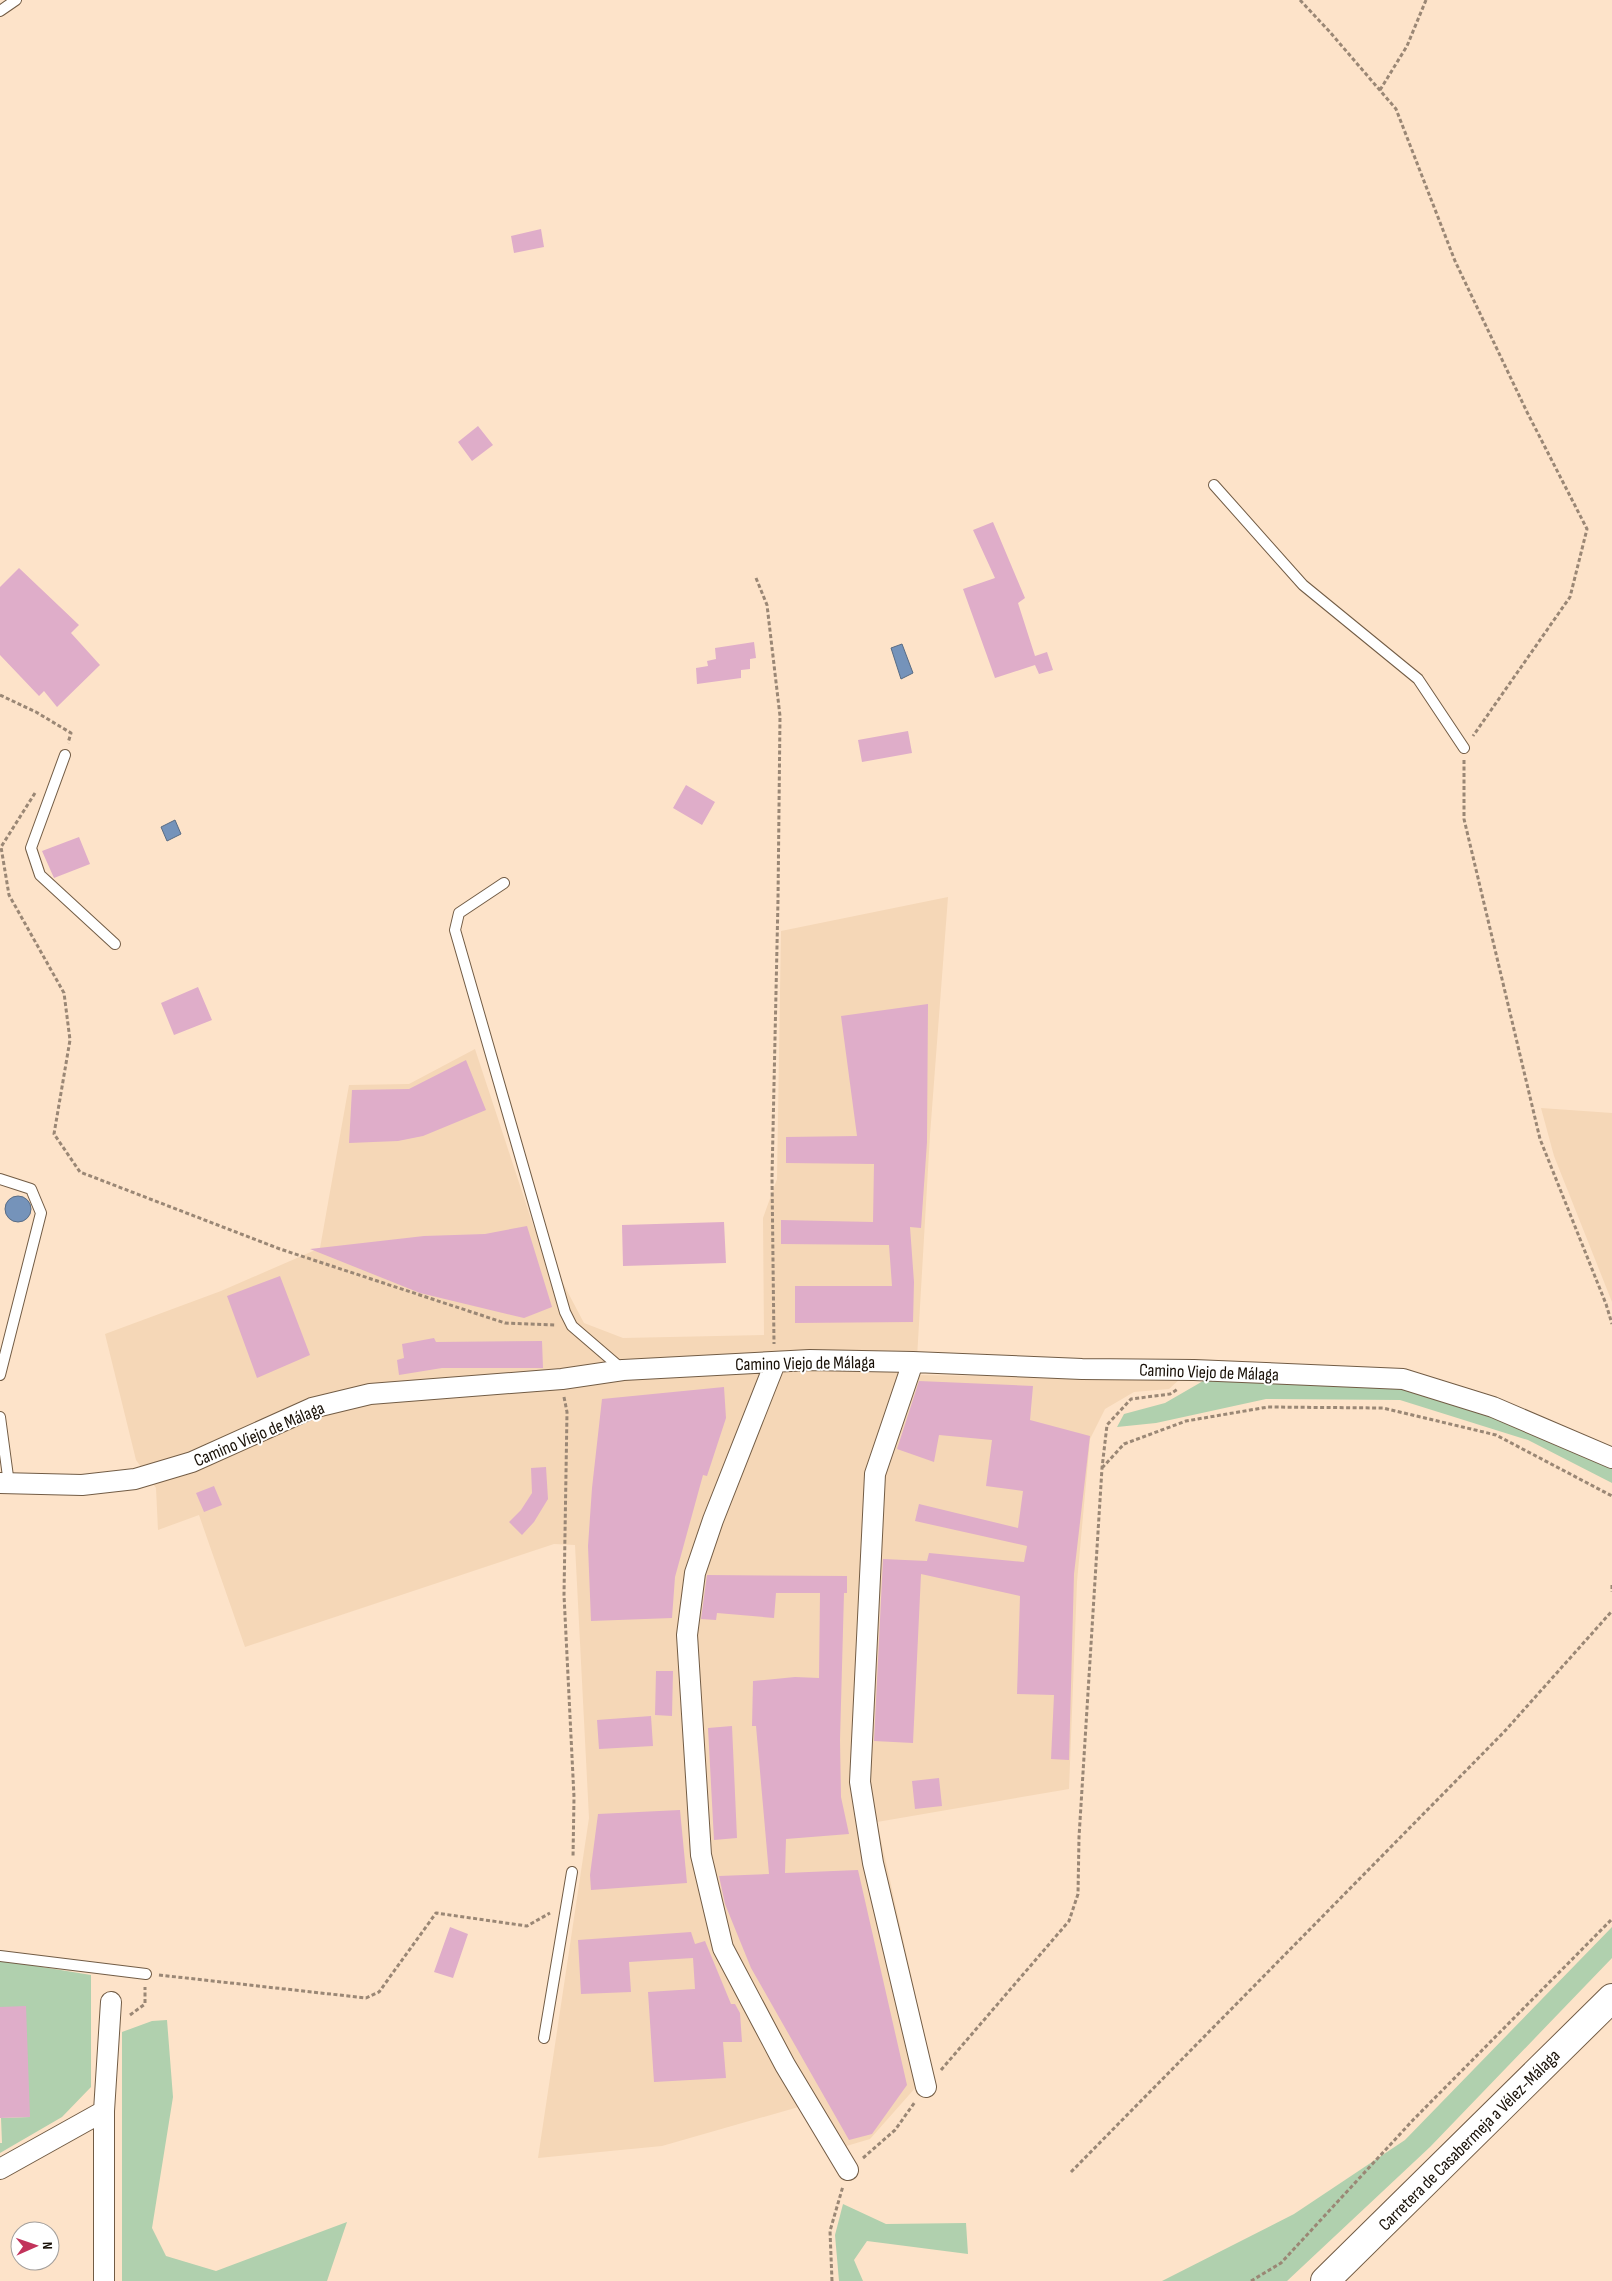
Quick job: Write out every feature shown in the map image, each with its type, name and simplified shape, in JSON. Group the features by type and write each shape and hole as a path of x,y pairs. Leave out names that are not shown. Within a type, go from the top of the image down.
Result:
{"main road":[{"name":"Carretera de Casabermeja a Vélez-Málaga","path":"1325,2281 1612,1998"}],"street":[{"name":"Camino Viejo de Málaga","path":"4,1483 82,1485 135,1479 192,1462 312,1408 370,1394 562,1379 623,1370 810,1360 1082,1369 1194,1370 1403,1379 1493,1407 1612,1458"},
{"path":"774,1362 713,1520 695,1573 687,1635 701,1855 723,1948 785,2065 848,2170"},
{"path":"913,1362 875,1474 860,1782 873,1863 926,2087"},
{"path":"104,2281 104,2111 111,2002"},
{"path":"0,2169 104,2111"}],"lane":[{"path":"0,12 16,0"},
{"path":"1214,485 1302,585 1418,679 1464,748"},
{"path":"65,755 31,848 40,875 115,944"},
{"path":"504,883 458,913 455,930 565,1312 572,1326 623,1370"},
{"path":"0,1179 31,1189 41,1213 0,1375"},
{"path":"0,1417 4,1483"},
{"path":"544,2038 572,1872"},
{"path":"0,1956 146,1974"}],"path":[{"path":"1300,0 1396,109 1454,261 1527,412 1587,529 1570,597 1517,676 1464,748 1464,820 1540,1139 1606,1304 1612,1324"},
{"path":"1380,90 1407,46 1426,0"},
{"path":"756,578 767,605 780,716 772,1177 774,1362"},
{"path":"0,695 36,712 71,733 65,755"},
{"path":"40,786 28,801 1,847 8,895 64,993 70,1040 54,1134 80,1172 280,1249 505,1323 572,1326"},
{"path":"832,2281 830,2231 848,2170 895,2130 926,2087 1069,1921 1078,1894 1079,1828 1102,1468 1108,1425 1131,1399 1170,1394 1188,1384 1194,1370"},
{"path":"562,1379 567,1412 564,1595 574,1797 572,1872"},
{"path":"1102,1468 1124,1444 1186,1422 1268,1407 1382,1408 1496,1435 1612,1496"},
{"path":"1612,1585 1612,1592"},
{"path":"1071,2172 1504,1732 1612,1611"},
{"path":"110,2031 145,2004 146,1974 366,1998 379,1992 436,1913 527,1926 549,1915 554,1907"},
{"path":"1252,2281 1281,2263 1413,2120 1612,1919"}],"shaded area":[{"path":"948,897 930,1135 916,1375 1180,1379 1169,1389 1134,1392 1105,1409 1090,1439 1077,1582 1069,1789 877,1822 932,2069 870,2139 843,2147 814,2101 662,2146 538,2158 589,1818 575,1545 554,1544 245,1647 199,1515 158,1530 156,1488 136,1460 105,1334 221,1291 320,1248 349,1085 409,1084 475,1049 534,1228 584,1323 623,1338 764,1335 763,1218 777,1179 781,931"},
{"path":"1541,1108 1612,1113 1612,1302 1554,1156"}],"green space":[{"path":"1210,1377 1402,1388 1536,1432 1612,1467 1612,1483 1528,1440 1400,1400 1266,1399 1156,1423 1117,1427 1124,1414 1165,1403"},
{"path":"1612,1927 1612,1958 1430,2147 1287,2281 1162,2281 1294,2214 1405,2140"},
{"path":"0,1960 91,1975 91,2087 62,2117 0,2153 0,2143 2,2143 1,2118 30,2117 0,2007"},
{"path":"167,2020 173,2097 152,2228 166,2256 216,2271 347,2222 327,2281 122,2281 122,2032 152,2021"},
{"path":"843,2204 886,2224 966,2223 968,2254 867,2241 854,2260 863,2281 839,2281 835,2235"}],"water":[{"path":"902,644 913,673 901,679 891,648"},
{"path":"175,820 181,834 167,841 161,827"},
{"path":"18,1196 27,1200 31,1209 27,1218 18,1222 9,1218 5,1209 9,1200"}],"building":[{"path":"541,229 544,247 514,253 511,236"},
{"path":"478,426 493,445 472,461 458,442"},
{"path":"993,522 1025,598 1018,603 1035,656 1047,652 1053,670 1039,674 1035,665 995,678 963,589 995,578 973,530"},
{"path":"19,568 79,625 71,633 100,665 57,707 44,691 39,696 0,655 0,587"},
{"path":"754,642 756,658 750,659 750,669 741,670 741,678 697,684 696,668 708,666 707,661 716,659 715,648"},
{"path":"908,731 912,753 862,762 858,740"},
{"path":"686,785 715,802 702,825 673,808"},
{"path":"79,837 90,864 54,878 42,851"},
{"path":"198,987 212,1020 174,1035 161,1003"},
{"path":"928,1004 927,1142 921,1228 910,1227 914,1282 913,1322 795,1323 795,1286 892,1286 889,1245 781,1244 781,1220 873,1222 874,1164 786,1163 786,1137 857,1136 841,1016"},
{"path":"466,1060 486,1110 423,1136 398,1141 349,1143 352,1090 409,1089"},
{"path":"724,1222 726,1263 623,1266 622,1225"},
{"path":"527,1226 552,1307 524,1318 420,1293 310,1249 424,1236 485,1234"},
{"path":"280,1276 310,1355 257,1378 227,1296"},
{"path":"434,1338 436,1342 542,1341 543,1368 442,1368 399,1375 397,1360 404,1358 402,1344"},
{"path":"919,1381 1033,1386 1030,1420 1090,1436 1074,1574 1069,1760 1051,1759 1054,1695 1017,1694 1020,1596 921,1574 913,1743 874,1741 883,1559 927,1561 929,1553 1024,1562 1027,1546 915,1521 919,1504 1018,1528 1023,1491 986,1486 992,1440 939,1435 934,1462 897,1449"},
{"path":"724,1387 726,1418 707,1476 703,1475 675,1577 672,1618 591,1621 588,1546 592,1488 602,1399"},
{"path":"546,1467 548,1499 534,1522 522,1535 509,1522 521,1510 532,1493 531,1468"},
{"path":"214,1486 222,1505 204,1512 196,1493"},
{"path":"707,1575 847,1576 847,1593 844,1593 840,1740 841,1797 849,1834 786,1839 785,1873 858,1870 907,2085 872,2134 849,2140 751,1968 725,1904 719,1876 769,1874 756,1726 752,1726 753,1681 795,1677 819,1678 820,1593 776,1593 774,1618 717,1613 716,1620 701,1619"},
{"path":"656,1671 673,1671 672,1716 655,1715"},
{"path":"651,1716 653,1746 599,1749 597,1720"},
{"path":"732,1726 737,1838 714,1840 708,1728"},
{"path":"939,1778 942,1806 915,1809 912,1781"},
{"path":"680,1810 687,1883 591,1890 590,1875 598,1814"},
{"path":"450,1927 468,1934 453,1978 434,1972"},
{"path":"691,1932 695,1944 705,1941 731,2004 735,2004 740,2013 742,2042 723,2042 726,2078 654,2082 648,1992 695,1989 693,1958 629,1962 631,1992 581,1994 578,1940"},
{"path":"26,2006 30,2117 0,2118 0,2007"}]}
